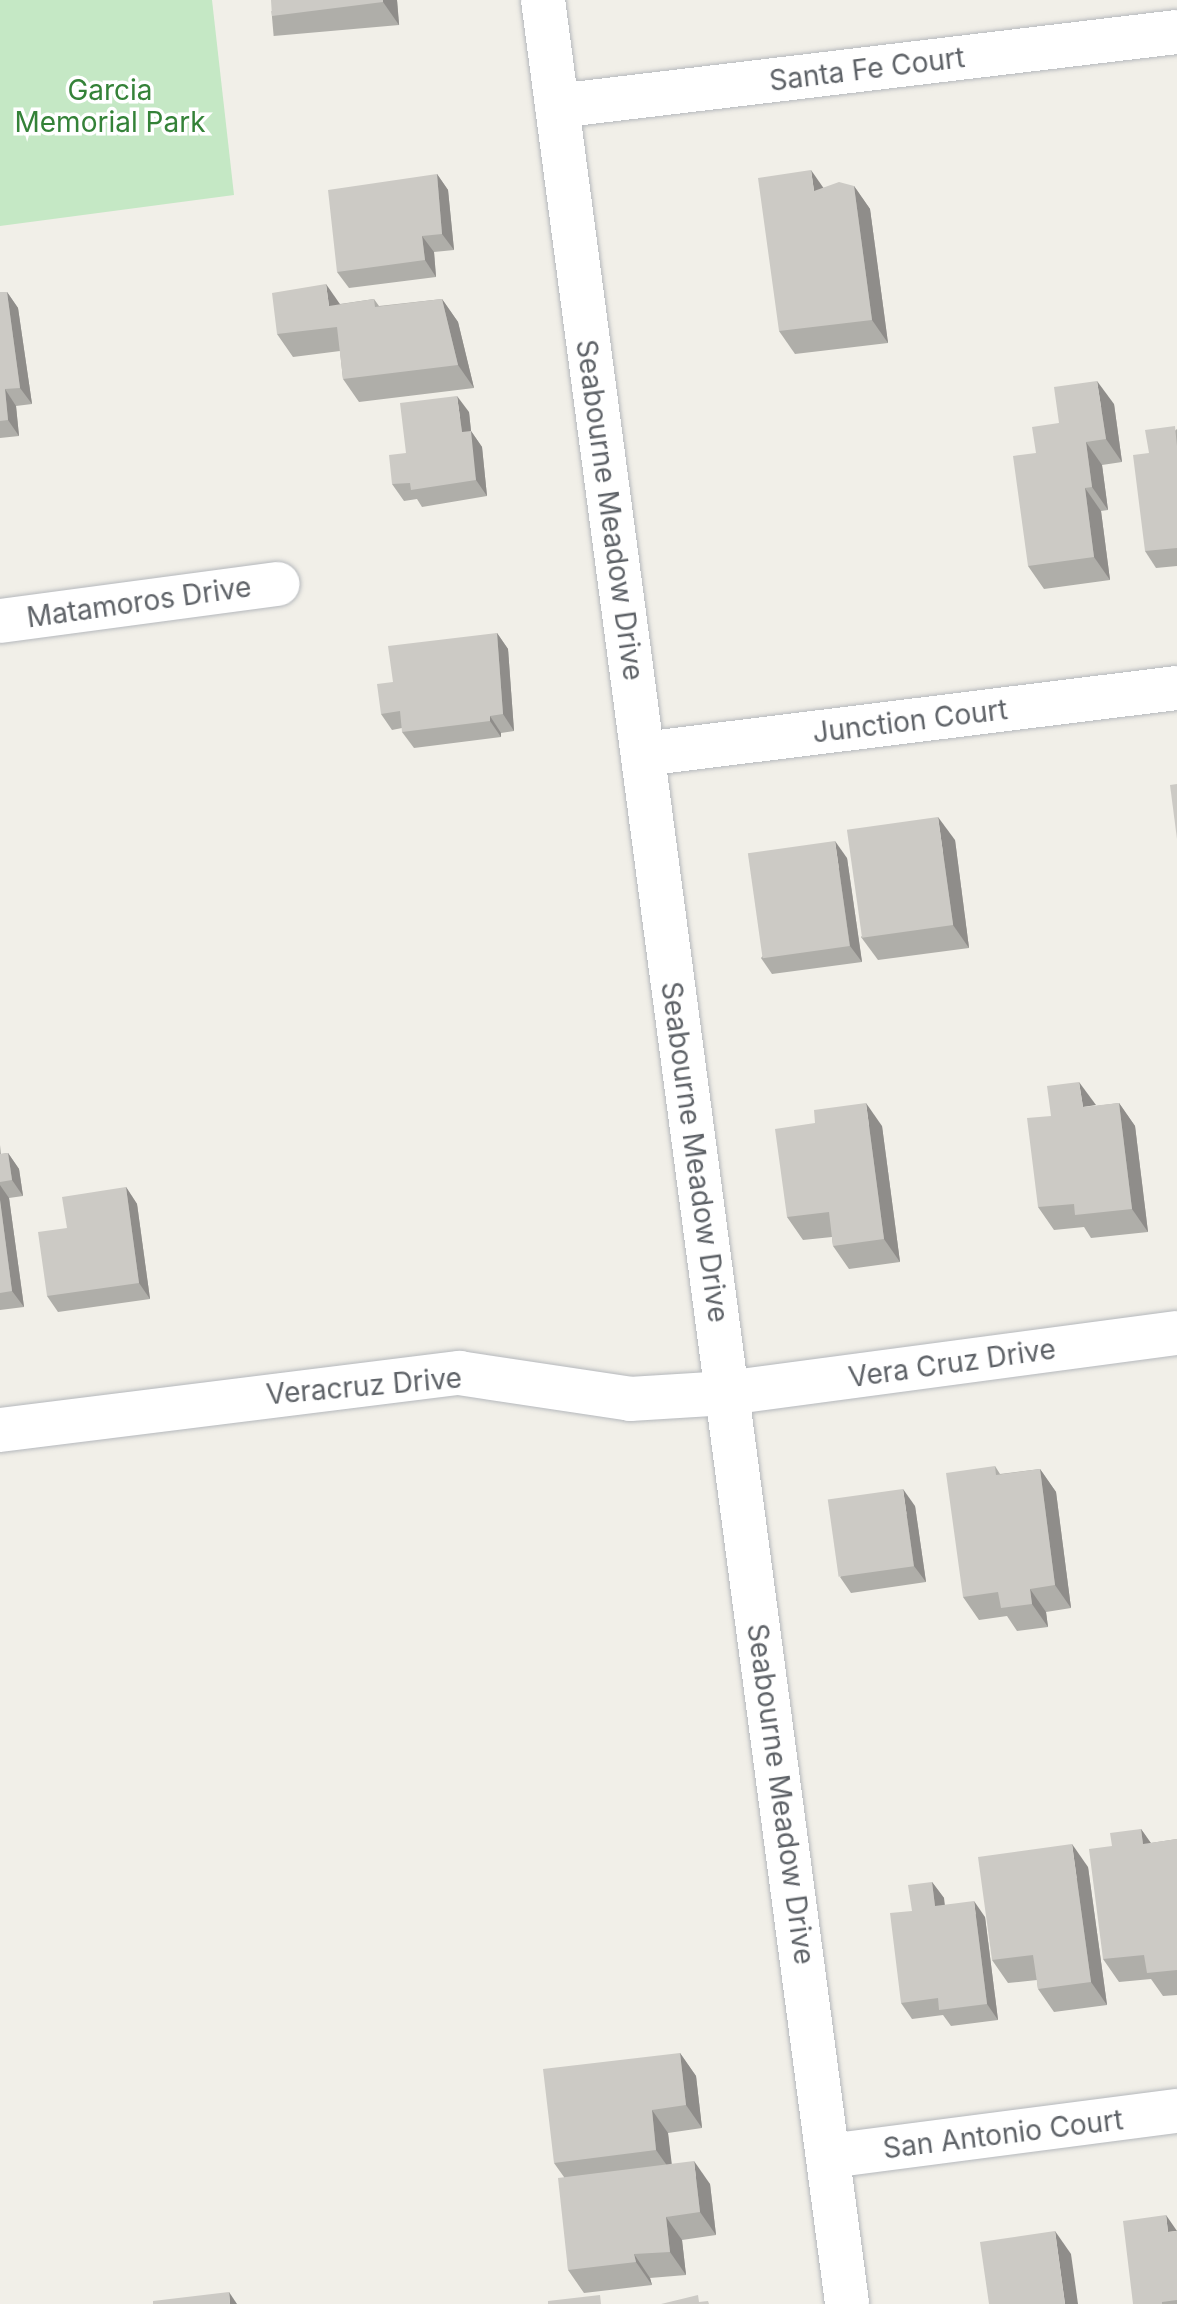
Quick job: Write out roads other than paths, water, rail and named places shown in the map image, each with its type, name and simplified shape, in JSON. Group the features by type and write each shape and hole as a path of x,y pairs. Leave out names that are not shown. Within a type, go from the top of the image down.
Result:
{"street":[{"name":"Seabourne Meadow Drive","path":"543,0 847,2304"},
{"name":"Santa Fe Court","path":"557,106 1177,32"},
{"name":"Matamoros Drive","path":"0,621 278,584"},
{"name":"Junction Court","path":"643,754 1177,688"},
{"name":"Vera Cruz Drive","path":"727,1393 1177,1333"},
{"name":"Veracruz Drive","path":"0,1430 459,1373 630,1399 727,1393"},
{"name":"San Antonio Court","path":"829,2156 1177,2111"}],"park label":[{"name":"Garcia Memorial Park","path":"110,106"}]}
